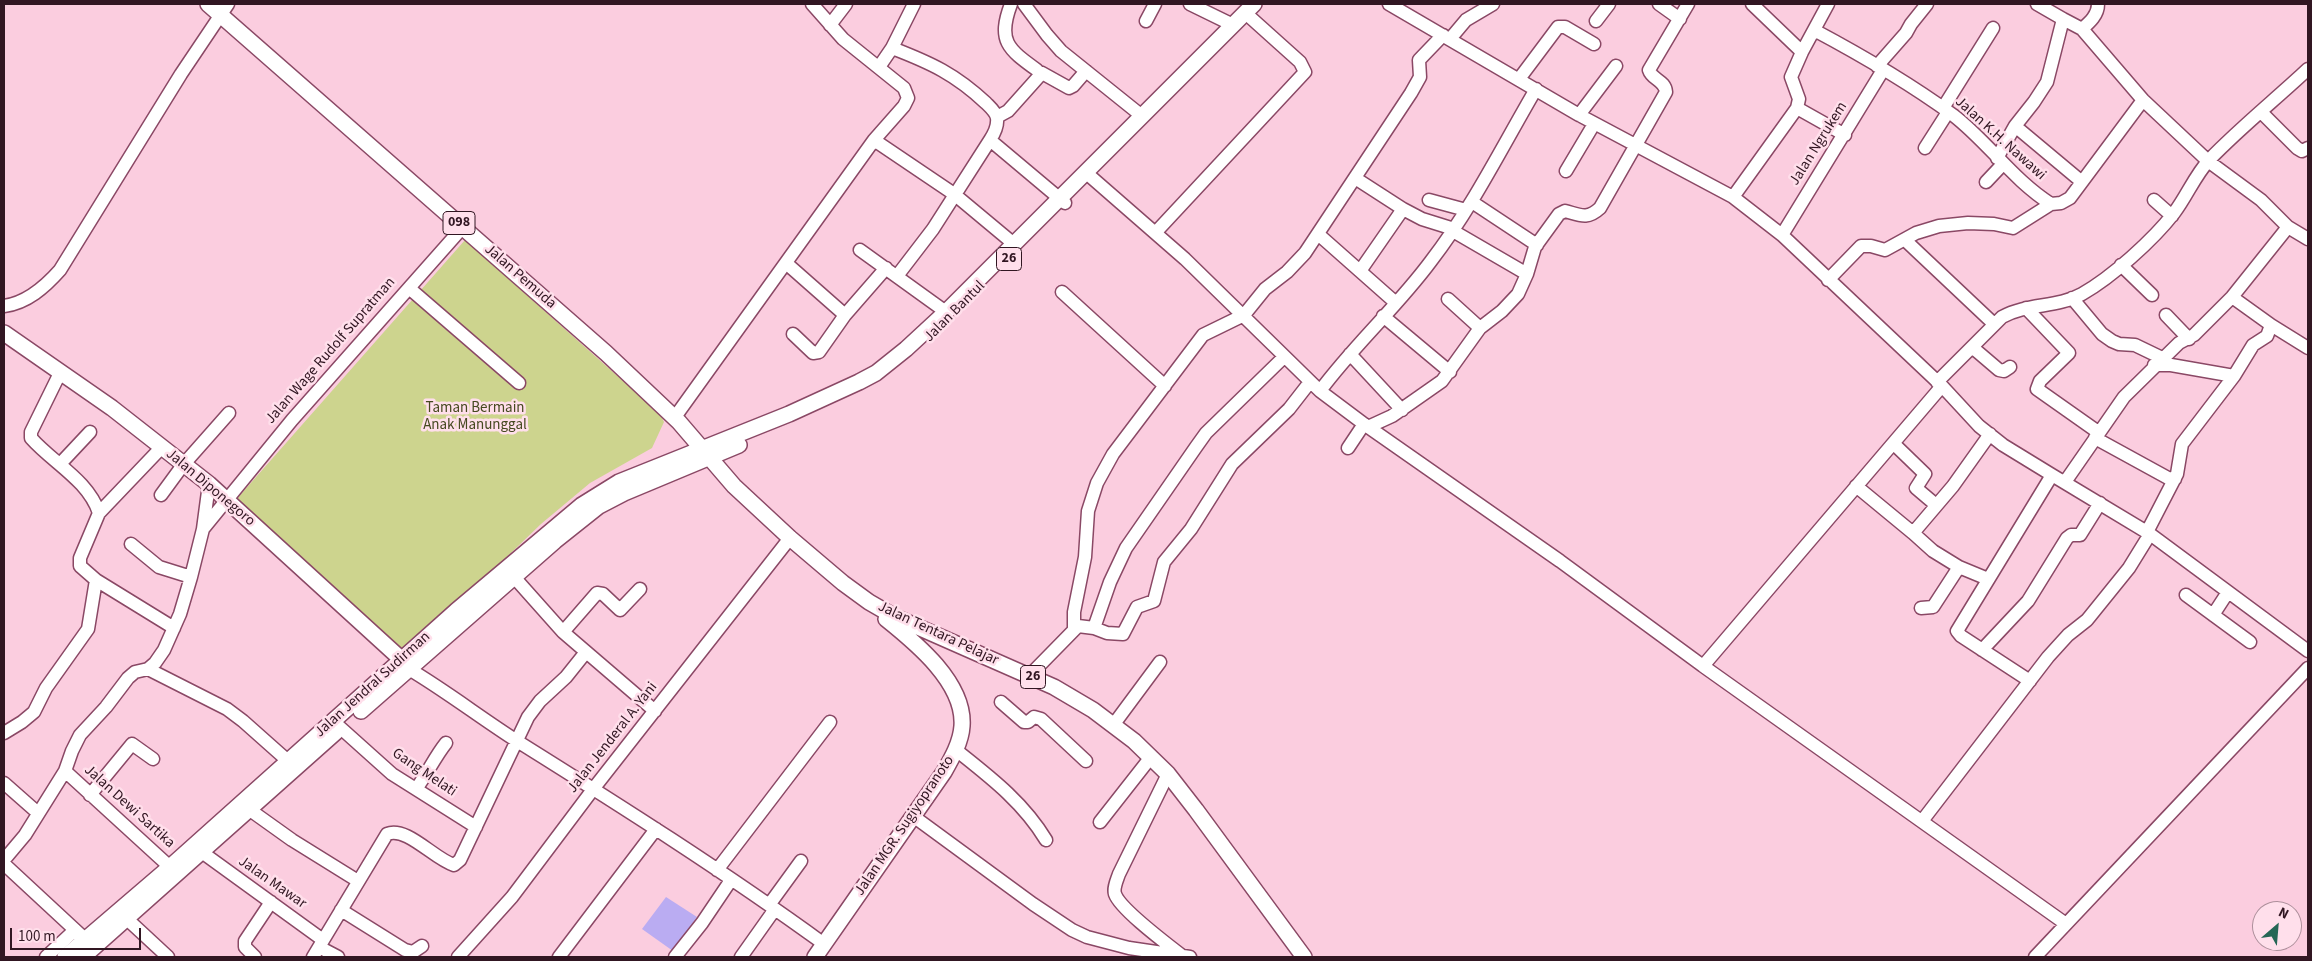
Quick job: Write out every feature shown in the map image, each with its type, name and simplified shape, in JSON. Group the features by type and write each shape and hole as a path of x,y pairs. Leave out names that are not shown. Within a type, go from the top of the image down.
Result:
{"main road":[{"name":"Jalan Pemuda","path":"208,4 225,10 463,227 606,353 675,417 708,453"},
{"name":"Jalan Bantul","path":"708,453 836,404 884,378 919,348 1142,116 1233,25 1266,4"},
{"name":"Jalan Bantul","path":"708,453 859,382 876,372 906,349 1014,244 1091,177 1253,11"},
{"name":"Jalan Diponegoro","path":"4,333 112,408 209,484 406,664"},
{"name":"Jalan Tentara Pelajar","path":"708,453 734,486 790,538 863,598 896,617 1030,675 1075,699 1114,724 1168,774 1304,957"},
{"name":"Jalan Jendral Sudirman","path":"406,664 600,506 708,453"},
{"name":"Jalan Jendral Sudirman","path":"65,957 80,935 203,853 338,725 546,534 599,493 631,476 708,453"},
{"name":"Jalan MGR. Sugiyopranoto","path":"815,957 944,772 956,750 962,726 961,712 953,689 942,671 901,631 843,583"},
{"name":"Jalan Jendral Sudirman","path":"83,957 127,919 166,876 288,761 338,725"}],"street":[{"path":"675,417 874,140 904,106 908,98 904,88 843,39 812,4"},
{"path":"830,25 846,4"},
{"path":"879,67 892,48 914,4"},
{"path":"1010,4 1004,27 1006,42 1011,50 1037,70"},
{"path":"1024,4 1054,45 1142,116"},
{"path":"1146,21 1155,4"},
{"path":"1190,4 1233,25"},
{"path":"1390,4 1634,147 1733,197 1782,235 1940,384 1979,426 2052,476 2149,533 2308,651"},
{"path":"1074,629 1074,612 1085,557 1086,522 1091,497 1113,454 1203,335 1244,315 1265,289 1296,263 1318,234 1380,137 1411,94 1421,73 1419,60 1466,20 1493,4"},
{"path":"1596,21 1609,4"},
{"path":"1659,4 1680,18"},
{"path":"1348,448 1366,426 1381,423 1442,381 1480,328 1502,311 1518,294 1537,245 1562,212 1586,216 1592,215 1600,208 1666,92 1663,83 1650,74 1649,70 1688,4"},
{"path":"1752,4 1802,52"},
{"path":"1733,197 1797,108 1798,99 1791,78 1802,52 1828,4"},
{"path":"1880,68 1906,33 1910,24 1927,4"},
{"path":"2037,4 2082,29 2143,100 2208,161 2260,200 2288,227 2308,239"},
{"path":"2082,29 2093,18 2098,9 2098,4"},
{"path":"4,306 29,297 49,282 60,270 176,83 225,10"},
{"path":"1156,232 1305,72 1300,62 1253,11"},
{"path":"1986,182 2000,161 2015,126 2047,82 2063,19"},
{"path":"1518,79 1558,27 1564,28 1594,44"},
{"path":"1925,148 1993,28"},
{"name":"Jalan K.H. Nawawi","path":"1814,30 1880,68 1945,110 2033,192 2052,204"},
{"path":"892,48 947,72 975,93 994,111 997,118 995,133 933,229 897,276"},
{"path":"1579,115 1616,66"},
{"name":"Jalan Ngrukem","path":"1782,235 1845,135 1880,68"},
{"path":"1703,666 1894,444 1940,384 2002,316 2015,310 2072,298 2091,288 2121,265 2172,216 2208,161 2308,69"},
{"path":"997,118 1008,111 1042,73 1069,88 1086,71"},
{"path":"1320,391 1350,354 1419,277 1454,230 1536,89"},
{"path":"1828,280 1860,246 1871,246 1885,250 1916,233 1939,226 1968,223 1994,224 2013,228 2052,204 2061,203 2070,198 2143,100"},
{"path":"1797,108 1845,135"},
{"path":"2261,112 2297,148 2302,151 2308,148"},
{"path":"1566,171 1594,124"},
{"path":"2015,126 2082,182"},
{"path":"874,140 954,194 1014,244"},
{"path":"990,140 1062,201"},
{"path":"1091,177 1156,232 1244,315 1320,391 1366,426 1560,561 1703,666 2066,924"},
{"path":"1355,178 1403,209 1422,219 1454,230 1527,274"},
{"path":"1429,200 1469,206 1537,245"},
{"path":"2154,200 2172,216"},
{"path":"1360,271 1403,209"},
{"name":"Jalan Wage Rudolf Supratman","path":"203,529 292,420 463,227"},
{"path":"2065,482 2124,397 2158,361 2179,343 2189,339 2232,297 2288,227"},
{"path":"1318,234 1396,303"},
{"path":"1905,240 1994,324"},
{"path":"860,250 946,312"},
{"path":"786,263 844,315"},
{"path":"2121,265 2152,295"},
{"path":"793,334 817,354 844,315 886,268"},
{"path":"409,288 519,383"},
{"path":"1062,292 1165,386"},
{"path":"2232,297 2271,325 2308,348"},
{"path":"2072,298 2102,334 2112,341 2131,344 2158,361 2171,365 2234,376"},
{"path":"1448,299 1480,328"},
{"path":"2026,308 2069,353 2040,381 2037,388 2097,435 2168,478 2174,479"},
{"path":"2166,315 2189,339"},
{"path":"1384,316 1450,372"},
{"path":"1922,821 2062,641 2087,620 2129,568 2149,533 2174,479 2180,464 2182,444 2234,376 2253,346 2266,336 2271,325"},
{"path":"1972,347 1999,370 2004,371 2010,367"},
{"path":"1350,354 1402,410"},
{"path":"1094,628 1110,582 1126,548 1201,440 1284,357"},
{"path":"60,373 31,432 31,438 60,464 92,498 99,513"},
{"path":"1030,675 1061,646 1074,629 1082,625 1107,633 1123,634 1137,607 1154,601 1164,562 1190,529 1232,464 1289,409 1310,382"},
{"path":"161,495 183,465 229,413"},
{"path":"60,464 90,432"},
{"path":"1913,533 1990,434"},
{"path":"1894,444 1925,474 1916,488 1936,505"},
{"path":"161,448 99,513 80,563 82,569 96,580 174,628"},
{"path":"2030,681 1957,632 2052,476"},
{"path":"46,957 80,935 4,862 25,835 65,771 80,735 106,707 128,678 135,672 148,669 158,659 174,628 191,577 203,529 209,484"},
{"path":"1856,486 1933,550 1959,567 1988,580"},
{"path":"1982,650 2028,601 2067,538 2071,535 2080,535 2100,503"},
{"name":"Jalan Jenderal A. Yani","path":"458,957 512,897 594,788 790,538"},
{"path":"131,544 159,567 191,577"},
{"path":"1921,608 1933,606 1959,567"},
{"path":"514,577 563,632 655,711"},
{"path":"4,733 34,712 46,688 88,629 96,580"},
{"path":"563,632 597,593 603,594 620,610 640,588"},
{"path":"2213,614 2228,592"},
{"path":"2186,595 2250,642"},
{"path":"319,948 387,834 393,831 405,834 445,862 454,865 460,860 532,710 566,677 586,652"},
{"path":"1114,724 1160,662"},
{"path":"406,664 516,740 656,829 824,944"},
{"path":"148,669 227,709 288,761"},
{"path":"2035,957 2306,676"},
{"path":"1001,702 1024,722 1028,722 1034,717 1041,719 1086,761"},
{"path":"717,870 830,722"},
{"name":"Gang Melati","path":"338,725 392,774 476,827"},
{"path":"416,789 433,765 433,759 446,743"},
{"path":"90,795 132,744 153,759"},
{"path":"956,750 1017,801 1027,811 1046,840"},
{"path":"1100,822 1151,757"},
{"name":"Jalan Dewi Sartika","path":"65,771 166,876"},
{"path":"1168,774 1118,874 1114,888 1115,894 1127,909 1186,957"},
{"path":"4,783 38,814"},
{"path":"250,810 292,840 358,882"},
{"path":"912,816 1072,930 1116,945 1186,957"},
{"path":"559,957 656,829"},
{"name":"Jalan Mawar","path":"203,853 271,902 319,948 338,957"},
{"path":"741,957 800,861"},
{"path":"680,956 731,880"},
{"path":"255,957 244,947 245,941 271,902"},
{"path":"341,910 405,950 413,952 422,946"},
{"path":"127,919 168,957"}],"green space":[{"name":"Taman Bermain Anak Manunggal","path":"465,240 660,414 664,422 652,448 590,483 541,524 403,657 234,502"}],"shaded area":[{"path":"666,897 697,917 673,951 642,929"}]}
